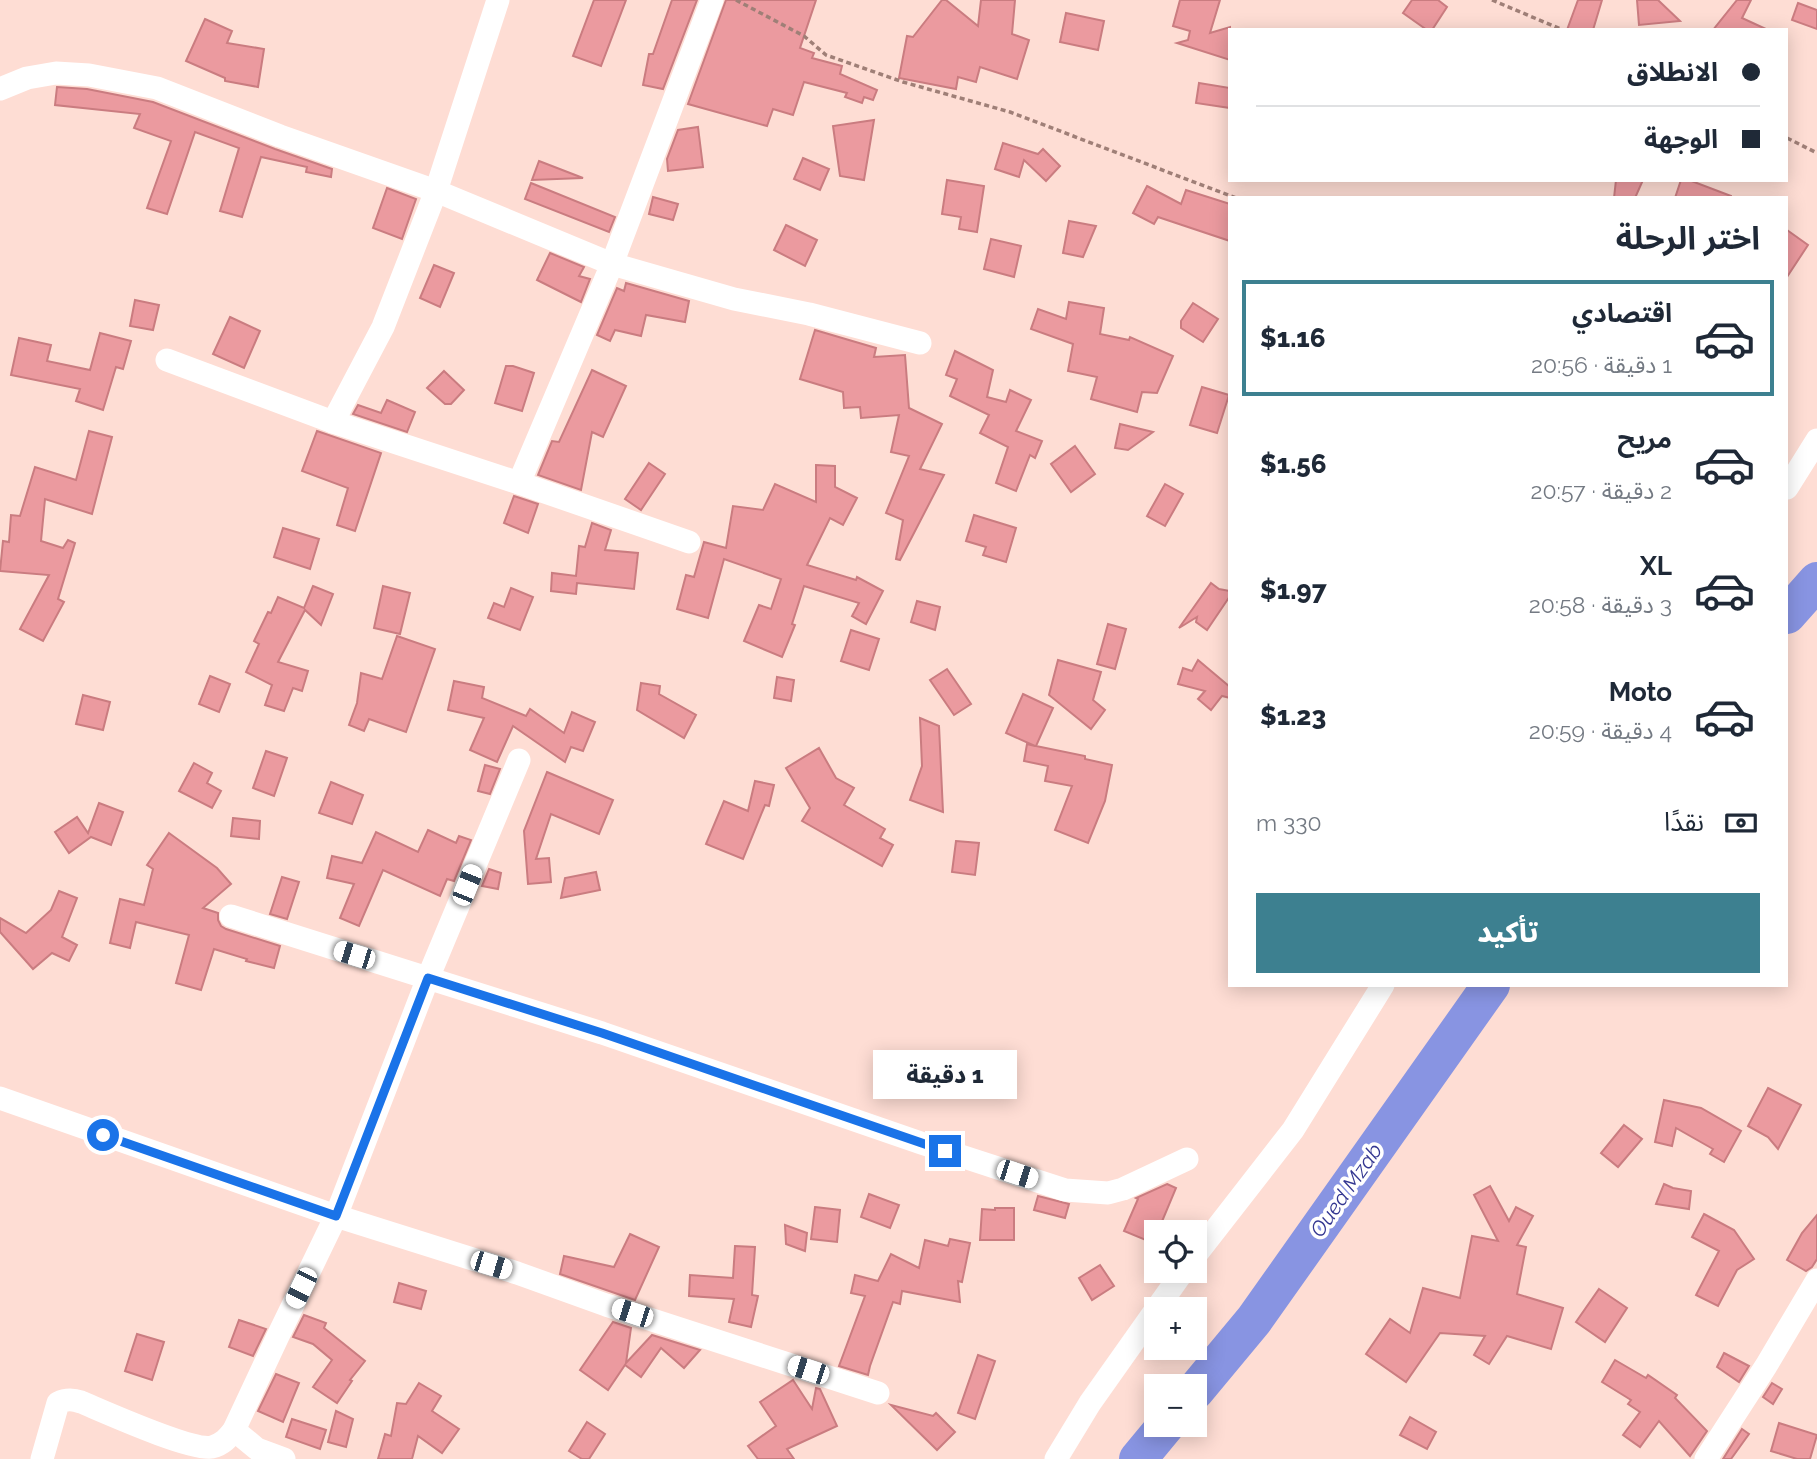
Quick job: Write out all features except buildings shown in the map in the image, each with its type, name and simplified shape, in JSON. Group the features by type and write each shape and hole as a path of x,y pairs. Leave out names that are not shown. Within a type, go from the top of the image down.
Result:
{"street":[{"path":"333,422 383,327 436,191 498,0"},
{"path":"519,483 612,264 712,0"},
{"path":"0,89 27,78 56,73 89,75 157,88 280,136 436,191 612,264 734,299 809,314 920,344"},
{"path":"167,360 333,422 690,542"},
{"path":"1788,486 1817,440"},
{"path":"43,1459 58,1403 65,1400 81,1402 200,1447 224,1442 234,1430 336,1216 428,978 519,760"},
{"path":"231,916 602,1033 921,1143 1065,1189 1108,1193 1123,1189 1187,1159"},
{"path":"1207,1241 1293,1130 1382,987"},
{"path":"0,1098 336,1216 878,1393"},
{"path":"1706,1459 1817,1280"},
{"path":"1056,1459 1090,1403 1175,1283"},
{"path":"234,1430 257,1449 284,1459"}],"path":[{"path":"736,0 804,36 826,55 903,82 1010,111 1231,196"},
{"path":"1492,0 1558,28"},
{"path":"1788,138 1817,153"}],"waterway":[{"name":"Oued Mzab","path":"1788,614 1817,581"},
{"name":"Oued Mzab","path":"1207,1377 1254,1320 1490,987"},
{"name":"Oued Mzab","path":"1138,1459 1156,1437"}],"route":[{"path":"103,1135 336,1216 428,978 602,1033 945,1151"}]}
